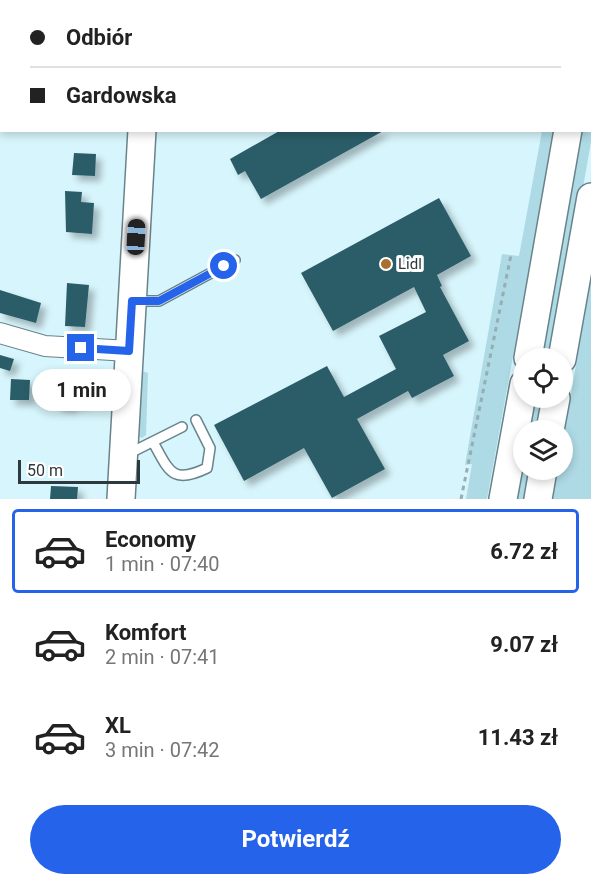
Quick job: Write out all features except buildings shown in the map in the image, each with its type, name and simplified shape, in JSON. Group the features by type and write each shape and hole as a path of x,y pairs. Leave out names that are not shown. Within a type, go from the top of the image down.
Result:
{"main road":[{"path":"121,499 142,132"},
{"path":"530,348 568,132"},
{"path":"564,348 591,197"},
{"path":"503,499 520,408"},
{"path":"538,499 541,480"}],"street":[{"path":"0,333 45,346 129,351"}],"lane":[{"path":"132,301 159,301 235,260"},
{"path":"153,442 168,470 177,476 190,476 207,468 210,448 196,420"},
{"path":"123,456 182,427"}],"path":[{"path":"461,499 511,255"}],"shaded area":[{"path":"542,132 554,132 487,499 466,499 472,464 465,465 502,254 519,256"},
{"path":"577,132 591,132 555,348 539,348"},
{"path":"591,278 591,499 552,499 555,480 573,480 573,420 567,420 569,408 573,408 573,383"},
{"path":"137,369 148,373 146,435 142,438 137,435"},
{"path":"529,408 544,408 542,420 527,420"},
{"path":"516,480 531,480 528,499 513,499"}],"place":[{"name":"Lidl","path":"386,264"}],"route":[{"path":"81,348 129,351 132,301 159,301 224,266"}]}
